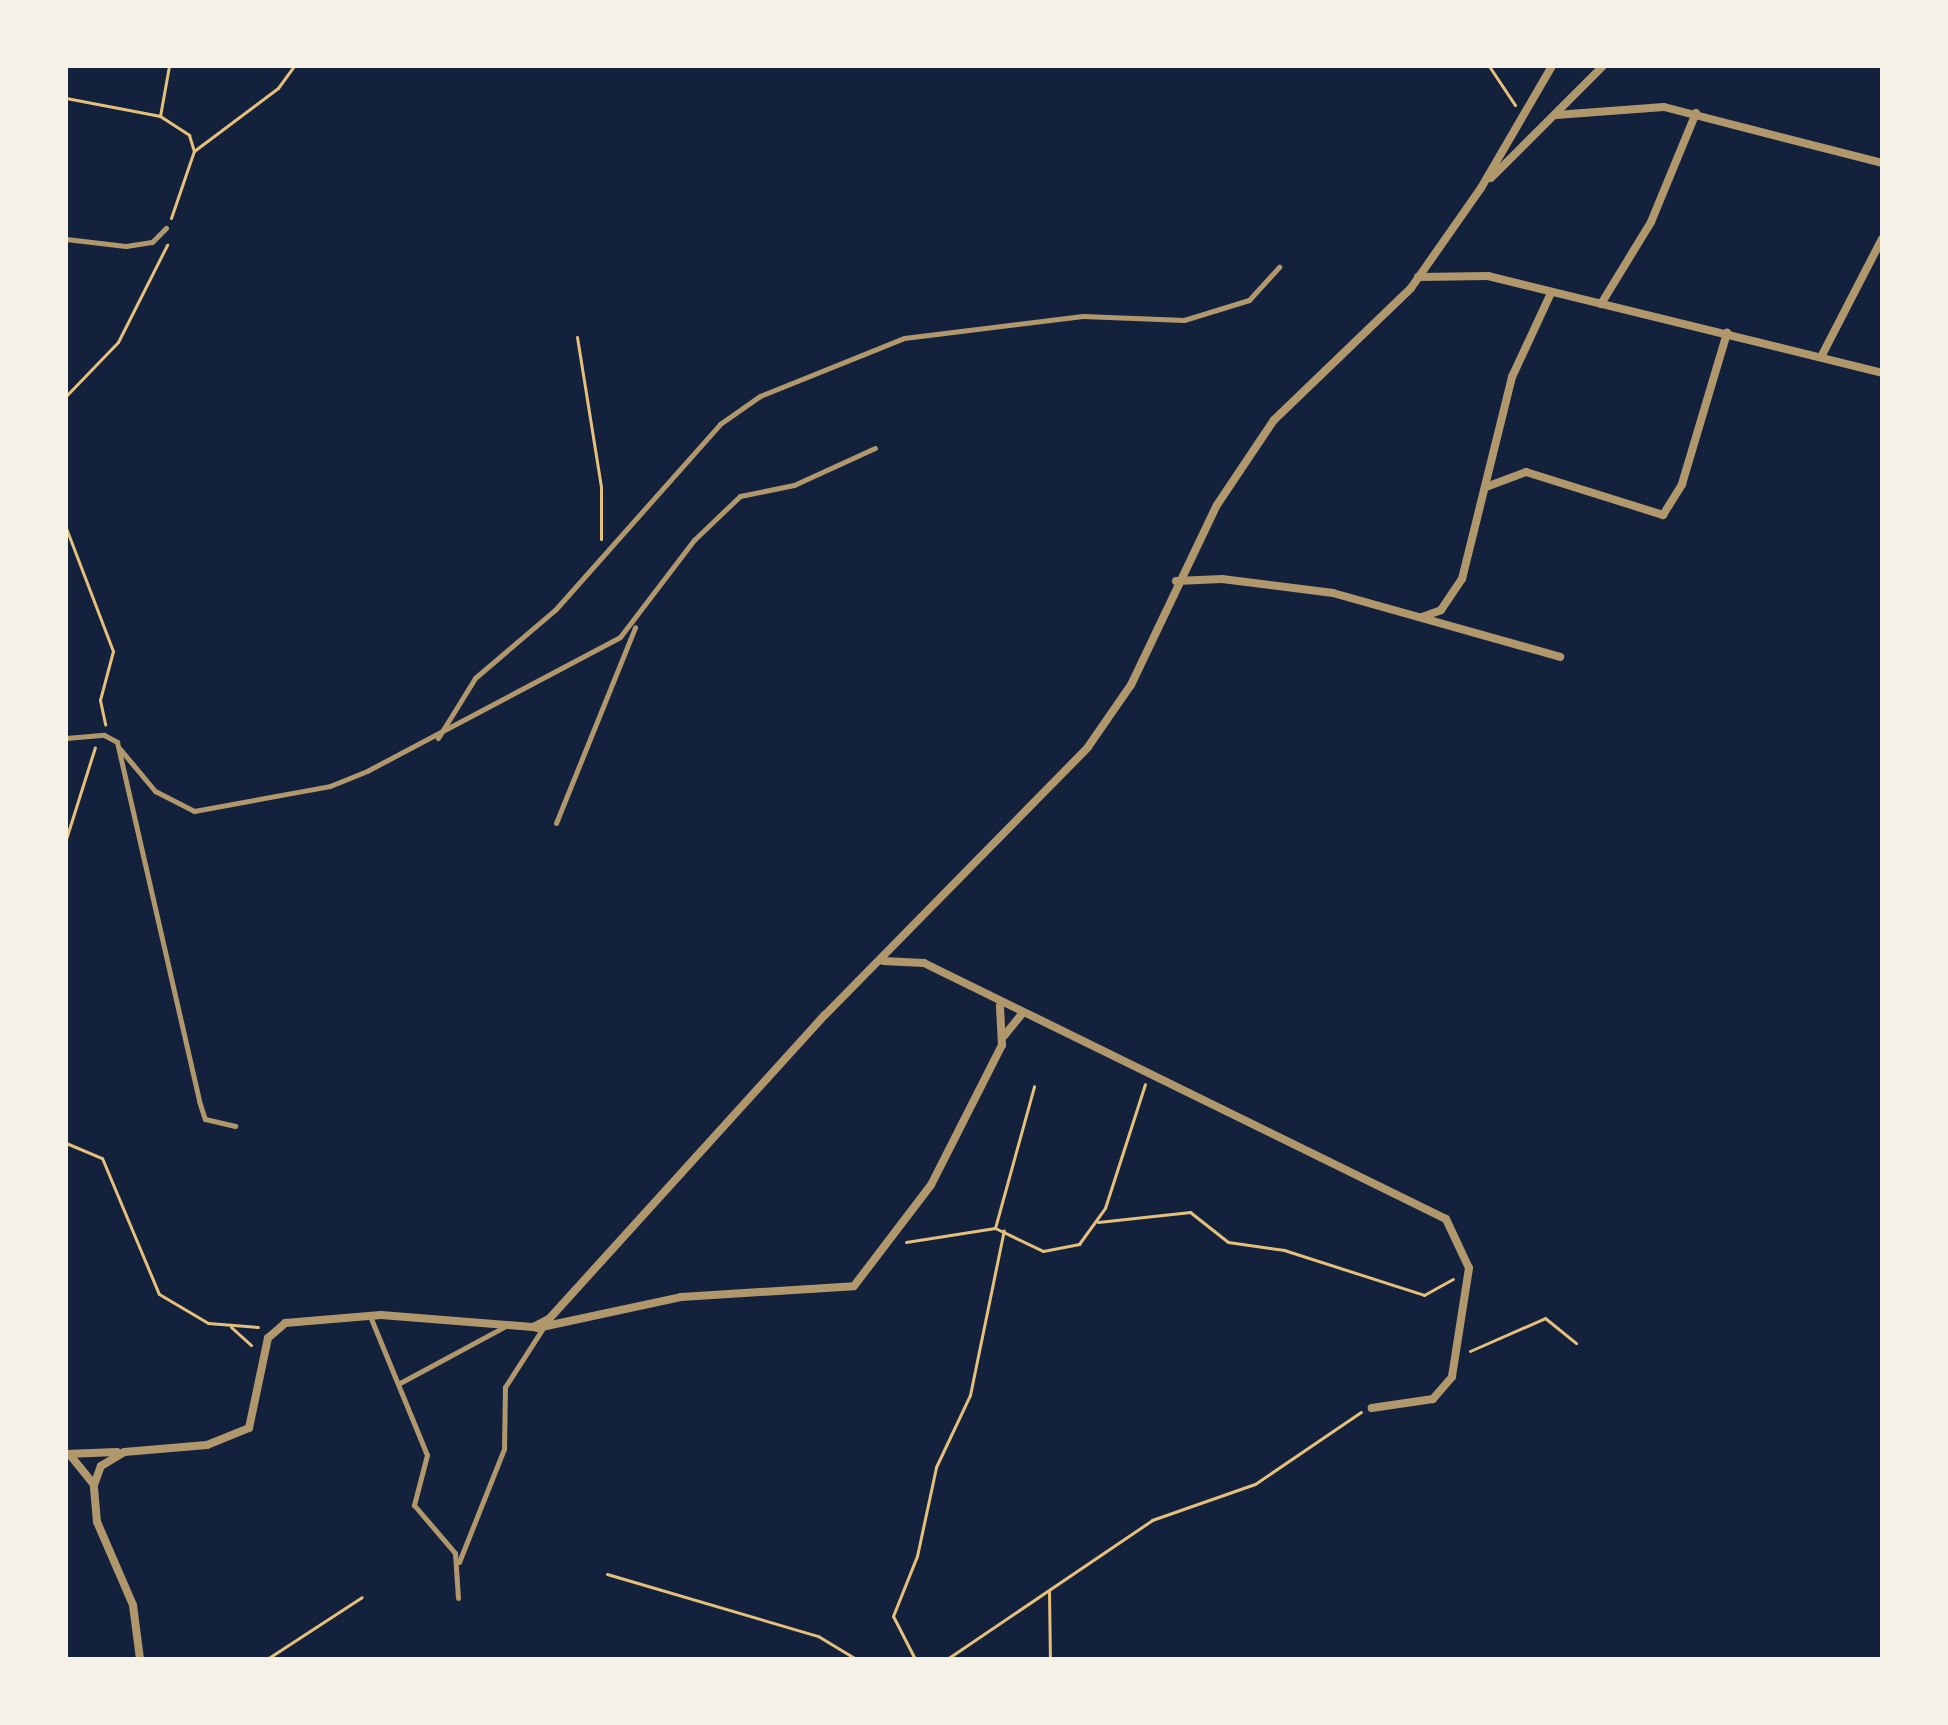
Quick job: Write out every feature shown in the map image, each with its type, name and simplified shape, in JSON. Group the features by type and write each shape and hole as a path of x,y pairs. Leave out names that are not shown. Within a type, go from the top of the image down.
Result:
{"street":[{"path":"538,1328 637,1227 720,1127 1088,747 1131,685 1176,581 1274,420 1379,326 1418,277 1481,188 1552,66"},
{"path":"1481,188 1603,66"},
{"path":"1556,115 1606,107 1696,113 1882,163"},
{"path":"1601,304 1651,222 1696,113"},
{"path":"1821,357 1882,239"},
{"path":"1418,277 1488,276 1882,373"},
{"path":"1422,617 1441,610 1462,579 1512,377 1551,293"},
{"path":"1486,487 1526,472 1663,515 1682,484 1727,333"},
{"path":"1176,581 1278,584 1422,617 1560,657"},
{"path":"882,961 924,963 1000,1006 1149,1072 1446,1219 1469,1268 1455,1360 1444,1391 1433,1399 1372,1408"},
{"path":"1000,1006 1004,1036"},
{"path":"68,1454 124,1452 239,1436 253,1419 263,1356 275,1328 370,1316 538,1328 681,1297 839,1292 888,1248 931,1185 1004,1036 1021,1015"},
{"path":"124,1452 101,1466 94,1485 97,1522 133,1605 140,1659"},
{"path":"68,1454 94,1485"}],"lane":[{"path":"66,239 126,246 152,242 166,228"},
{"path":"438,738 475,678 601,560 712,433 760,396 904,338 1083,316 1184,320 1249,300 1279,267"},
{"path":"556,823 636,624 726,506 875,448"},
{"path":"66,738 111,737 155,791 194,811 330,786 438,738 562,674 636,624"},
{"path":"120,749 199,1101 205,1119 235,1126"},
{"path":"370,1316 427,1455 414,1505 458,1563"},
{"path":"398,1384 504,1327"},
{"path":"458,1598 458,1563 490,1499 504,1449 505,1387 538,1328"}],"path":[{"path":"160,116 169,66"},
{"path":"1489,66 1523,119"},
{"path":"66,98 160,116 189,135 194,151"},
{"path":"577,337 601,487 601,560"},
{"path":"66,528 113,651 100,700 111,737"},
{"path":"66,839 84,769 104,735"},
{"path":"888,1248 936,1233 995,1228 1055,1253 1079,1244 1098,1222 1149,1072"},
{"path":"995,1228 1034,1086"},
{"path":"66,1143 102,1158 159,1294 208,1323 275,1328"},
{"path":"1098,1222 1190,1212 1228,1242 1284,1250 1424,1295 1469,1268"},
{"path":"915,1659 893,1616 917,1556 936,1467 970,1395 1004,1230"},
{"path":"1455,1360 1545,1318 1576,1343"},
{"path":"231,1327 263,1356"},
{"path":"947,1659 1168,1511 1255,1484 1372,1408"},
{"path":"607,1574 818,1636 856,1659"},
{"path":"1049,1590 1050,1659"},
{"path":"267,1659 362,1597"}]}
